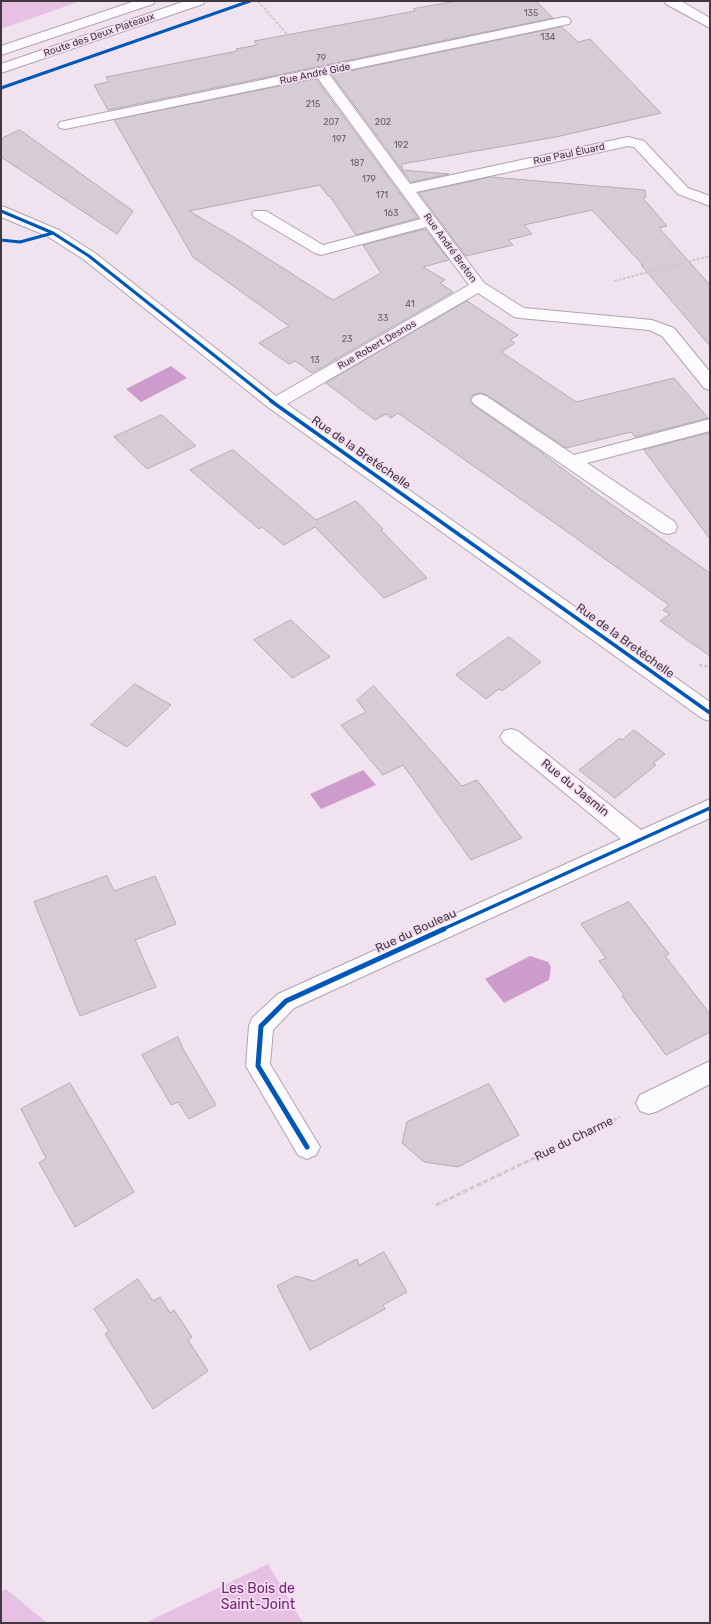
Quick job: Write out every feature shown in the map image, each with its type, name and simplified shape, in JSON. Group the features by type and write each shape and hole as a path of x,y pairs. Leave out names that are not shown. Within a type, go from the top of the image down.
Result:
{"street":[{"name":"Route des Deux Plateaux","path":"1,51 148,1"},
{"name":"Route des Deux Plateaux","path":"1,69 198,1"},
{"path":"671,1 710,24"},
{"name":"Rue André Gide","path":"65,125 321,73 564,21"},
{"name":"Rue André Breton","path":"321,73 478,286 520,313 652,325 668,332 710,384"},
{"name":"Rue Paul Éluard","path":"407,189 628,141 639,144 683,191 710,201"},
{"name":"Rue de la Bretéchelle","path":"1,211 53,233 89,256 275,404 706,706"},
{"path":"260,214 321,250 431,221"},
{"name":"Rue Robert Desnos","path":"275,404 478,286"},
{"path":"480,400 668,527"},
{"path":"572,461 710,425"},
{"name":"Rue du Jasmin","path":"511,737 638,840"},
{"name":"Rue du Bouleau","path":"307,1147 258,1066 261,1026 286,1001 710,808"},
{"path":"649,1103 710,1072"}],"path":[{"path":"258,1 321,73"},
{"path":"614,281 710,256"},
{"path":"699,665 710,667"}],"green space":[{"path":"1,1 81,1 1,29"},
{"name":"Les Bois de Saint-Joint","path":"268,1564 303,1623 145,1623"},
{"path":"6,1589 47,1623 1,1623 1,1592"}],"shaded area":[{"path":"171,366 187,378 141,402 126,389"},
{"path":"363,770 376,785 321,809 310,794"},
{"path":"530,956 548,962 551,967 549,980 504,1003 485,979"}],"building":[{"path":"457,1 536,1 553,18 108,110 94,85 109,82 106,77 237,51 236,49 257,45 254,41 415,11 414,9"},
{"path":"562,27 578,42 590,39 661,113 556,137 402,164 402,170 332,75"},
{"path":"316,79 418,218 356,235 330,196 328,196 320,185 189,211 242,242 333,300 381,273 363,245 425,229 449,260 423,267 445,280 440,283 453,292 312,373 295,361 289,364 259,343 289,326 193,257 114,120"},
{"path":"20,130 133,211 117,234 1,157 1,139"},
{"path":"402,170 449,174 411,182"},
{"path":"491,177 645,190 646,197 643,198 667,226 659,228 710,285 710,346 641,265 643,265 592,210 524,225 532,234 508,240 513,245 466,256 419,193"},
{"path":"467,301 518,335 510,340 515,343 501,352 576,402 674,378 708,418 635,437 631,432 566,448 487,395 480,393 473,395 470,400 473,405 710,573 710,656 660,621 670,614 663,610 669,605 569,533 398,413 391,418 386,414 375,420 326,383"},
{"path":"162,415 196,446 147,469 114,437"},
{"path":"710,433 710,539 644,450"},
{"path":"233,450 316,520 356,501 383,529 381,530 427,578 384,598 315,527 284,545 262,527 259,529 190,470"},
{"path":"291,620 330,657 292,678 254,640"},
{"path":"509,637 541,662 502,691 499,689 486,699 456,675"},
{"path":"135,684 171,705 127,747 91,725"},
{"path":"374,686 462,786 477,780 522,838 471,860 403,765 383,775 341,725 366,712 357,700"},
{"path":"634,730 665,754 653,763 656,765 615,798 579,770 620,738 622,740"},
{"path":"107,876 114,891 155,876 176,924 135,940 156,987 80,1016 34,902"},
{"path":"629,902 669,954 665,956 710,1014 710,1032 666,1055 622,996 624,995 599,961 606,958 581,924"},
{"path":"178,1037 183,1049 216,1105 189,1119 178,1102 171,1105 142,1055"},
{"path":"70,1083 134,1192 75,1227 39,1163 46,1158 21,1109"},
{"path":"489,1084 519,1135 458,1167 424,1162 402,1143 407,1122"},
{"path":"384,1252 407,1292 383,1305 385,1309 310,1350 277,1286 296,1276 314,1281 357,1259 359,1265"},
{"path":"138,1279 153,1301 160,1297 170,1313 174,1310 192,1337 188,1340 208,1371 153,1409 105,1334 109,1331 94,1309"}],"cycle path":[{"path":"1,88 250,1"},
{"path":"1,211 53,233 89,256 275,404 710,713"},
{"path":"1,240 20,242 53,233"},
{"path":"307,1147 258,1066 261,1026 286,1001 710,808"}]}
